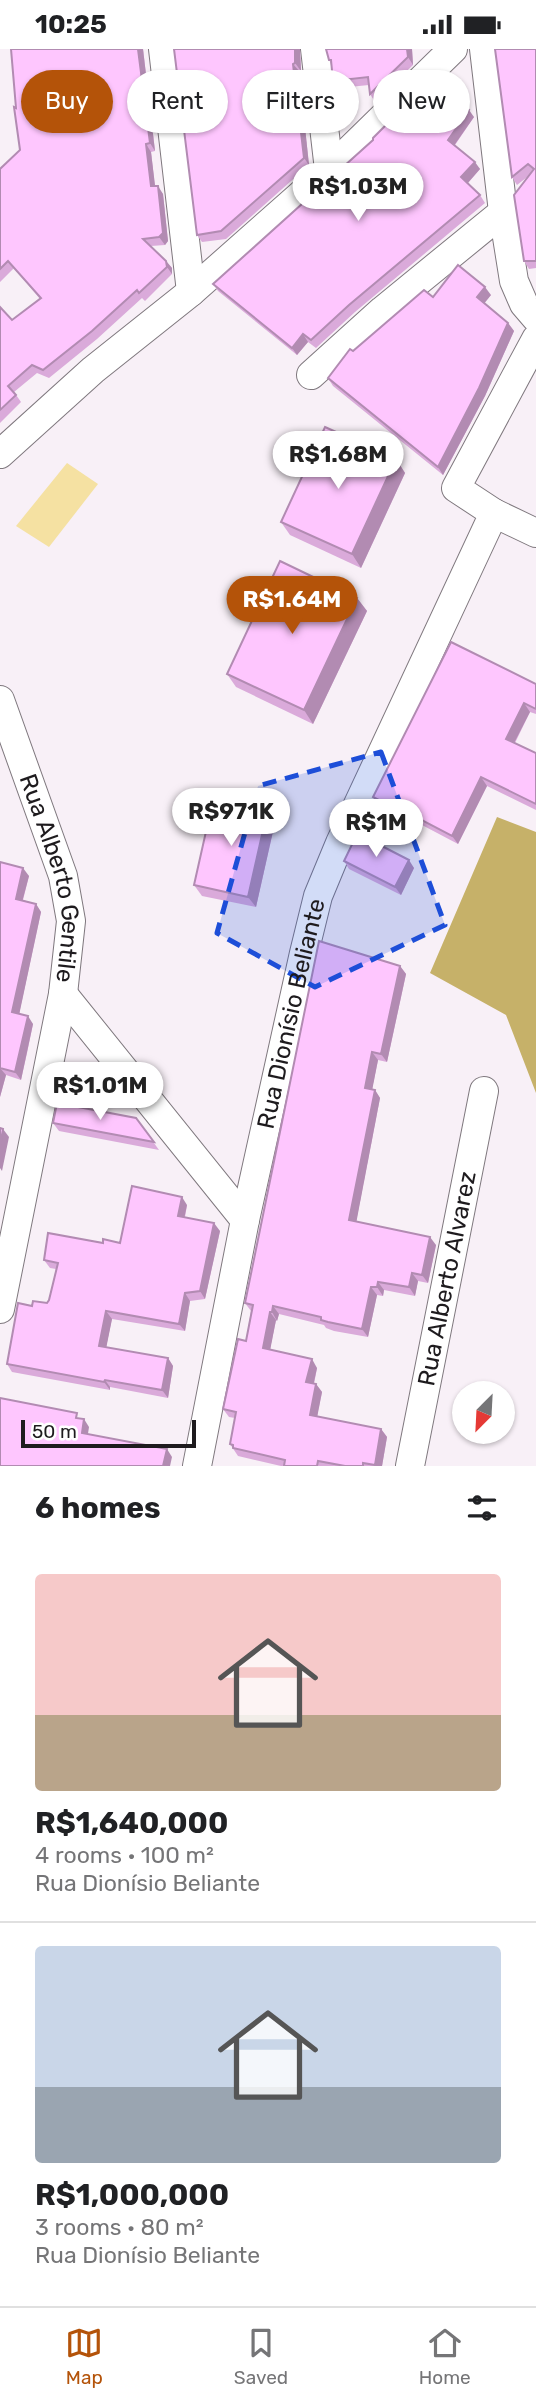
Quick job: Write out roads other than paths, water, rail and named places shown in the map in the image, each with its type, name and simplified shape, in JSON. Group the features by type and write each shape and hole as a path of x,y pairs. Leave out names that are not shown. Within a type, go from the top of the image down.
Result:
{"street":[{"path":"163,49 191,292"},
{"path":"315,49 328,170"},
{"path":"0,454 93,370 191,292 328,170 453,49"},
{"path":"484,49 514,281 524,304 536,318"},
{"path":"311,375 383,310 503,212"},
{"path":"536,339 456,488 494,513 536,533"},
{"name":"Rua Dionísio Beliante","path":"197,1466 245,1220 318,896 340,843 494,513"},
{"name":"Rua Alberto Gentile","path":"0,700 63,876 71,921 63,994 0,1308"},
{"path":"63,994 245,1220"},
{"name":"Rua Alberto Alvarez","path":"410,1466 484,1091"}]}
